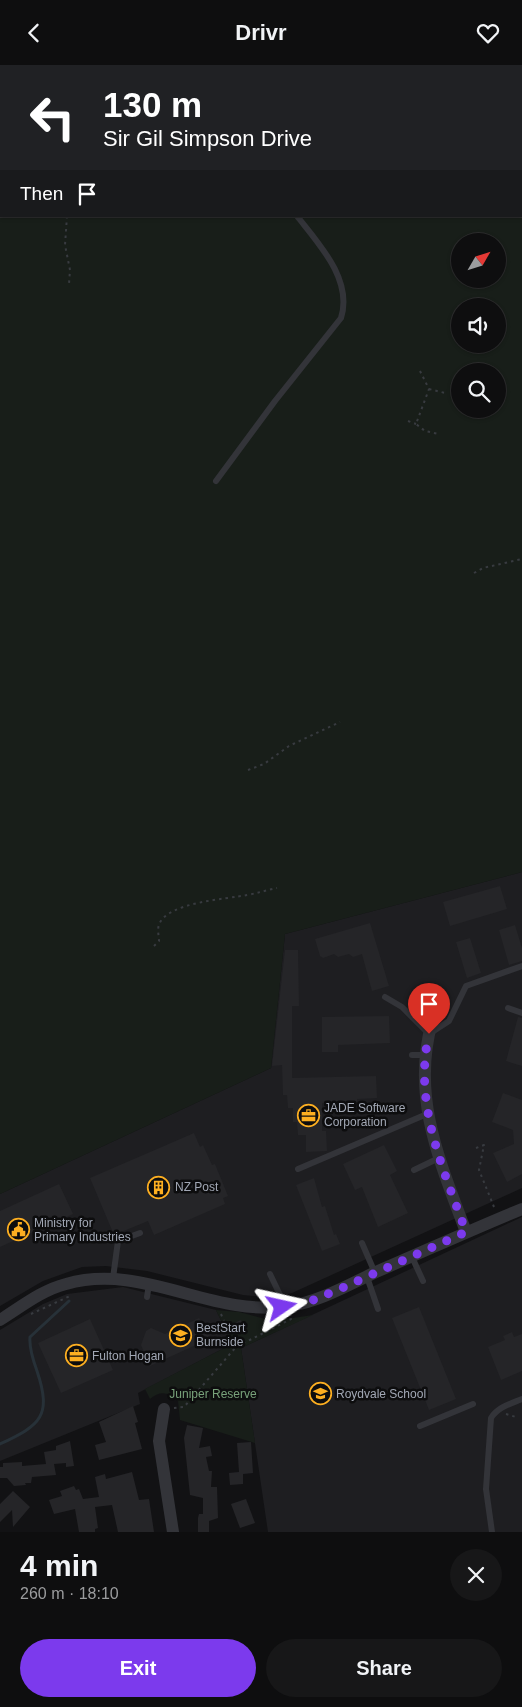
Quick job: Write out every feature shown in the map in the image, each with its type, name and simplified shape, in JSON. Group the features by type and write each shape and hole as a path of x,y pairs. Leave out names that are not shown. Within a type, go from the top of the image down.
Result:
{"street":[{"path":"431,1028 418,1055 427,1114 439,1159 466,1232"},
{"path":"1,1316 64,1284 80,1280 113,1278 150,1284 226,1304 268,1308 306,1303 522,1209"},
{"path":"164,1409 159,1441 173,1532"}],"lane":[{"path":"216,481 275,401 341,318 344,307 340,282 334,266 326,251 298,217"},
{"path":"386,997 431,1028 449,1021 466,986 497,971 522,967"},
{"path":"508,1008 522,1013"},
{"path":"298,1169 427,1114"},
{"path":"414,1170 439,1159"},
{"path":"113,1278 118,1241 140,1233"},
{"path":"362,1243 378,1309"},
{"path":"412,1257 422,1281"},
{"path":"270,1274 285,1307"},
{"path":"147,1297 150,1284"},
{"path":"492,1532 486,1489 491,1418 495,1411 522,1399"},
{"path":"420,1426 473,1404"}],"path":[{"path":"67,217 65,245 70,270 69,284"},
{"path":"416,424 428,389 420,371"},
{"path":"428,389 445,393"},
{"path":"408,421 425,431 439,434"},
{"path":"474,573 483,568 522,559"},
{"path":"248,770 264,764 288,746 340,722"},
{"path":"154,946 159,941 158,927 162,920 179,910 207,899 249,895 277,888"},
{"path":"476,1148 484,1145 479,1171 500,1218"},
{"path":"31,1315 71,1296"},
{"path":"164,1409 184,1407 236,1347 291,1319 285,1307"},
{"path":"219,1310 236,1347"},
{"path":"502,1413 516,1417"}],"shaded area":[{"path":"522,872 522,1188 292,1293 274,1298 243,1295 147,1271 106,1266 82,1267 43,1281 0,1306 0,1194 271,1068 285,934"},
{"path":"522,1217 522,1532 268,1532 241,1348"},
{"path":"123,1287 216,1310 231,1341 230,1345 138,1393 140,1404 0,1461 0,1330 43,1304 67,1294"}],"green space":[{"path":"0,217 522,217 522,872 285,934 271,1068 0,1194"},
{"name":"Juniper Reserve","path":"216,1310 239,1312 273,1321 313,1315 241,1348 255,1443 180,1420 178,1401 175,1398 161,1393 150,1399 145,1389 230,1345 231,1341"}],"building":[{"path":"500,886 507,909 450,926 443,902"},
{"path":"370,923 389,986 372,991 362,954 353,957 349,954 338,957 334,954 323,958 320,956 315,939"},
{"path":"515,925 522,948 522,961 509,965 499,930"},
{"path":"470,938 481,973 467,978 456,942"},
{"name":"JADE Software Corporation","path":"285,950 298,950 299,1006 292,1006 292,1078 376,1076 377,1098 357,1099 357,1102 322,1103 322,1131 326,1131 327,1151 306,1152 306,1135 298,1135 297,1122 293,1122 293,1108 288,1108 287,1095 283,1095 282,1065 272,1066"},
{"path":"389,1016 390,1043 338,1045 338,1052 322,1052 322,1017"},
{"path":"518,1017 522,1018 522,1066 506,1061"},
{"path":"503,1093 522,1100 522,1174 507,1182 493,1153 514,1144 513,1130 492,1122"},
{"name":"NZ Post","path":"194,1133 200,1147 203,1145 212,1165 215,1164 228,1196 223,1198 225,1204 154,1235 148,1221 114,1235 90,1178"},
{"path":"384,1145 397,1171 390,1175 408,1213 378,1227 362,1187 355,1190 343,1164"},
{"path":"314,1178 322,1207 325,1206 334,1235 336,1234 340,1244 322,1251 296,1185"},
{"name":"Ministry for Primary Industries","path":"59,1184 73,1214 0,1247 0,1211"},
{"path":"419,1307 456,1399 429,1410 392,1318"},
{"name":"BestStart Burnside","path":"199,1318 211,1338 150,1366 141,1345 146,1331 151,1328 165,1334"},
{"name":"Fulton Hogan","path":"90,1319 113,1370 61,1393 38,1343"},
{"path":"241,1320 246,1331 238,1335 232,1324"},
{"path":"512,1332 514,1337 522,1334 522,1371 501,1380 488,1347 505,1340 503,1336"},
{"path":"133,1406 138,1422 135,1423 142,1449 99,1460 95,1445 106,1442 99,1422"},
{"path":"187,1425 203,1428 199,1448 210,1446 212,1456 206,1457 209,1471 212,1471 211,1487 217,1487 218,1518 209,1521 209,1532 198,1532 199,1514 203,1514 203,1498 190,1495 184,1438"},
{"path":"70,1441 74,1466 66,1467 66,1463 54,1464 56,1475 32,1477 31,1483 25,1483 26,1485 14,1486 7,1478 0,1478 0,1467 3,1467 3,1463 22,1462 22,1466 46,1464 44,1452 56,1450 56,1446"},
{"path":"251,1442 253,1473 243,1474 243,1484 230,1485 229,1473 239,1472 237,1443"},
{"path":"132,1472 139,1500 149,1499 154,1532 118,1532 112,1505 95,1507 98,1528 95,1529 95,1532 79,1532 75,1509 54,1514 49,1500 62,1496 60,1491 74,1486 76,1490 79,1489 83,1499 99,1497 95,1477 105,1474 106,1479"},
{"path":"13,1491 30,1507 13,1527 12,1510 0,1522 0,1504"},
{"path":"246,1499 255,1523 240,1528 231,1504"}],"waterway":[{"path":"0,1444 25,1431 40,1417 43,1409 43,1399 30,1345 30,1337 69,1301"}],"place":[{"name":"JADE Software Corporation","path":"308,1115"},
{"name":"NZ Post","path":"159,1187"},
{"name":"Ministry for Primary Industries","path":"18,1230"},
{"name":"BestStart Burnside","path":"180,1335"},
{"name":"Fulton Hogan","path":"76,1356"},
{"name":"Roydvale School","path":"320,1394"}],"route":[{"path":"282,1307 306,1303 466,1232 439,1159 427,1114 424,1055 429,1034"}]}
